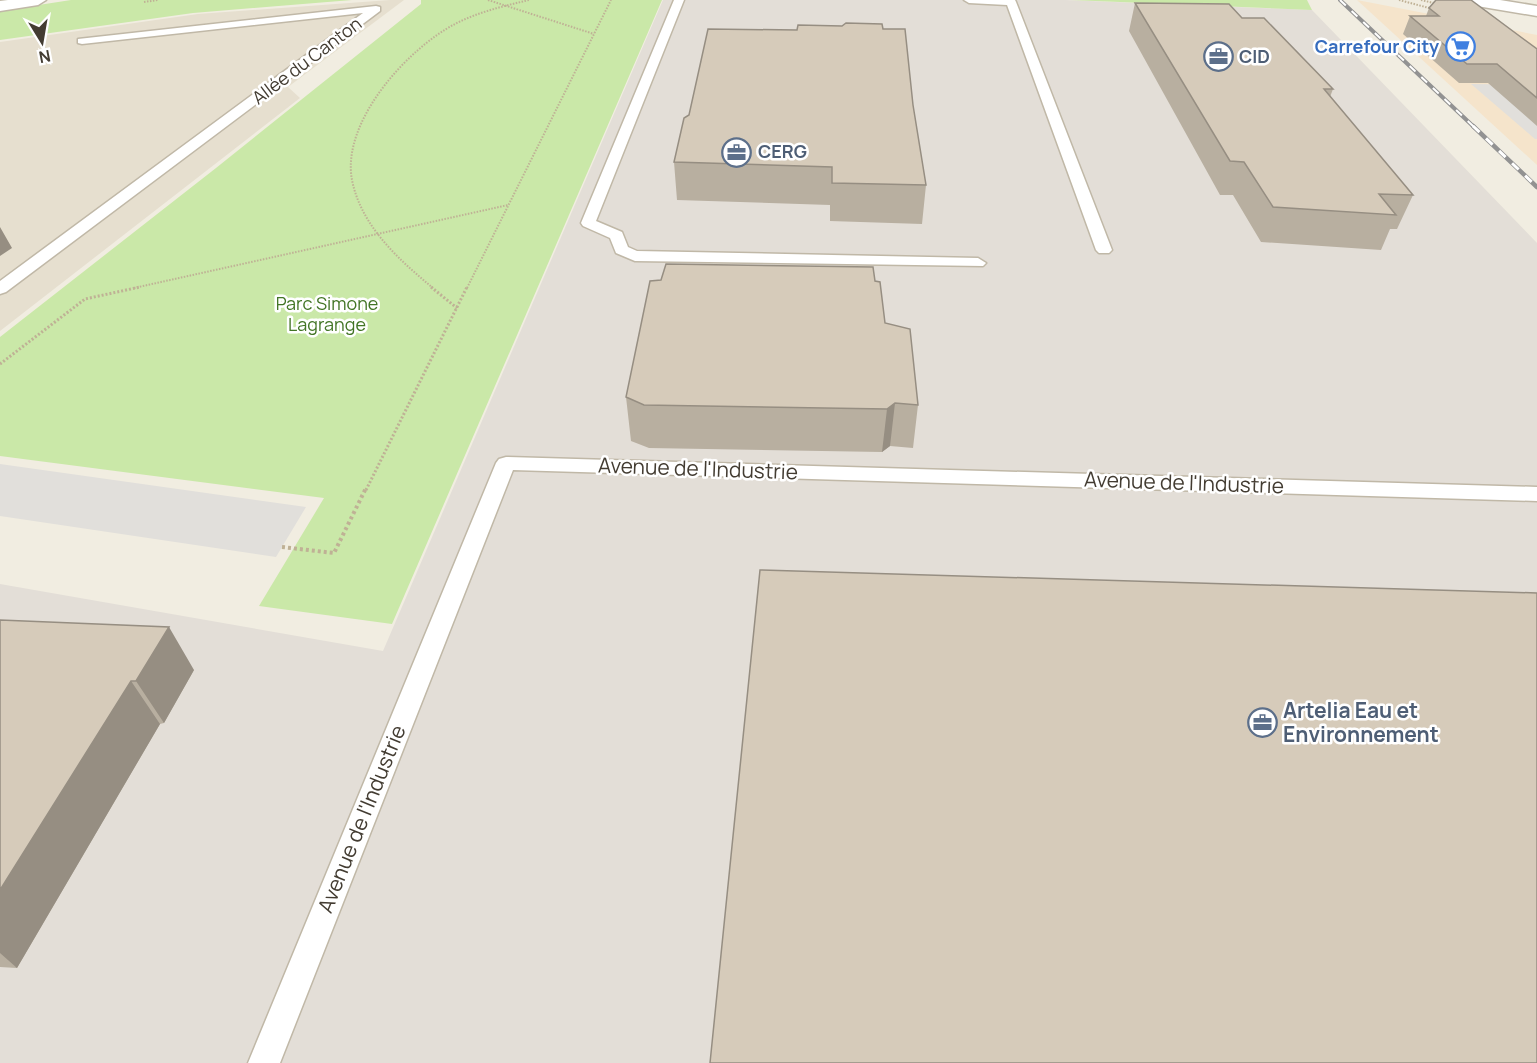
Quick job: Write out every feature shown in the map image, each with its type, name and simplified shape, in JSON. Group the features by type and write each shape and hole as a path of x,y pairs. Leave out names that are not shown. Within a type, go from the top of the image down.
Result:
{"street":[{"path":"0,6 38,0"},
{"path":"1471,0 1537,11"}],"lane":[{"path":"679,0 588,223 617,235 621,250 635,256 978,262"},
{"path":"969,0 1011,2 1104,250"},
{"name":"Allée du Canton","path":"0,289 376,9 82,40"},
{"name":"Avenue de l'Industrie","path":"264,1063 506,464 1537,494"}],"path":[{"path":"488,0 594,34"},
{"path":"457,308 413,271 377,234 352,180 351,160 358,136 375,99 411,54 449,27 530,0"},
{"path":"282,547 334,553 611,0"},
{"path":"0,364 85,299 509,205"}],"shaded area":[{"path":"404,0 288,87 300,98 0,331 0,42 198,14"},
{"path":"663,0 1065,0 1312,10 1537,243 1537,1063 0,1063 0,584 383,651"},
{"path":"1357,0 1537,35 1537,165"},
{"path":"1471,84 1537,85 1537,139 1535,139"},
{"path":"0,464 306,507 276,557 0,516"}],"green space":[{"path":"71,0 352,0 193,13 0,40 0,11"},
{"name":"Parc Simone Lagrange","path":"421,0 662,0 392,624 259,606 324,498 0,456 0,337 421,4"},
{"path":"1071,0 1307,0 1312,10"}],"building":[{"path":"1436,0 1471,0 1537,49 1537,98 1497,64 1467,64 1410,16 1439,16 1429,8"},
{"path":"1135,3 1229,4 1242,18 1264,18 1333,89 1324,89 1413,195 1379,194 1396,215 1273,207 1244,162 1230,161"},
{"path":"846,23 882,24 883,29 905,29 913,105 926,185 832,183 832,167 674,162 684,118 689,115 708,29 797,30 798,25 842,26"},
{"path":"666,264 873,267 875,281 880,282 885,323 910,329 918,405 895,403 887,409 644,405 626,397 650,281 661,280"},
{"path":"760,570 1537,593 1537,1063 710,1063"},
{"path":"0,620 169,627 136,681 131,681 0,890"}],"railway":[{"path":"1340,0 1475,128"},
{"path":"1473,126 1537,187"}],"place":[{"name":"Carrefour City","path":"1460,47"},
{"name":"CID","path":"1218,57"},
{"name":"CERG","path":"737,152"},
{"name":"Artelia Eau et Environnement","path":"1262,723"}]}
